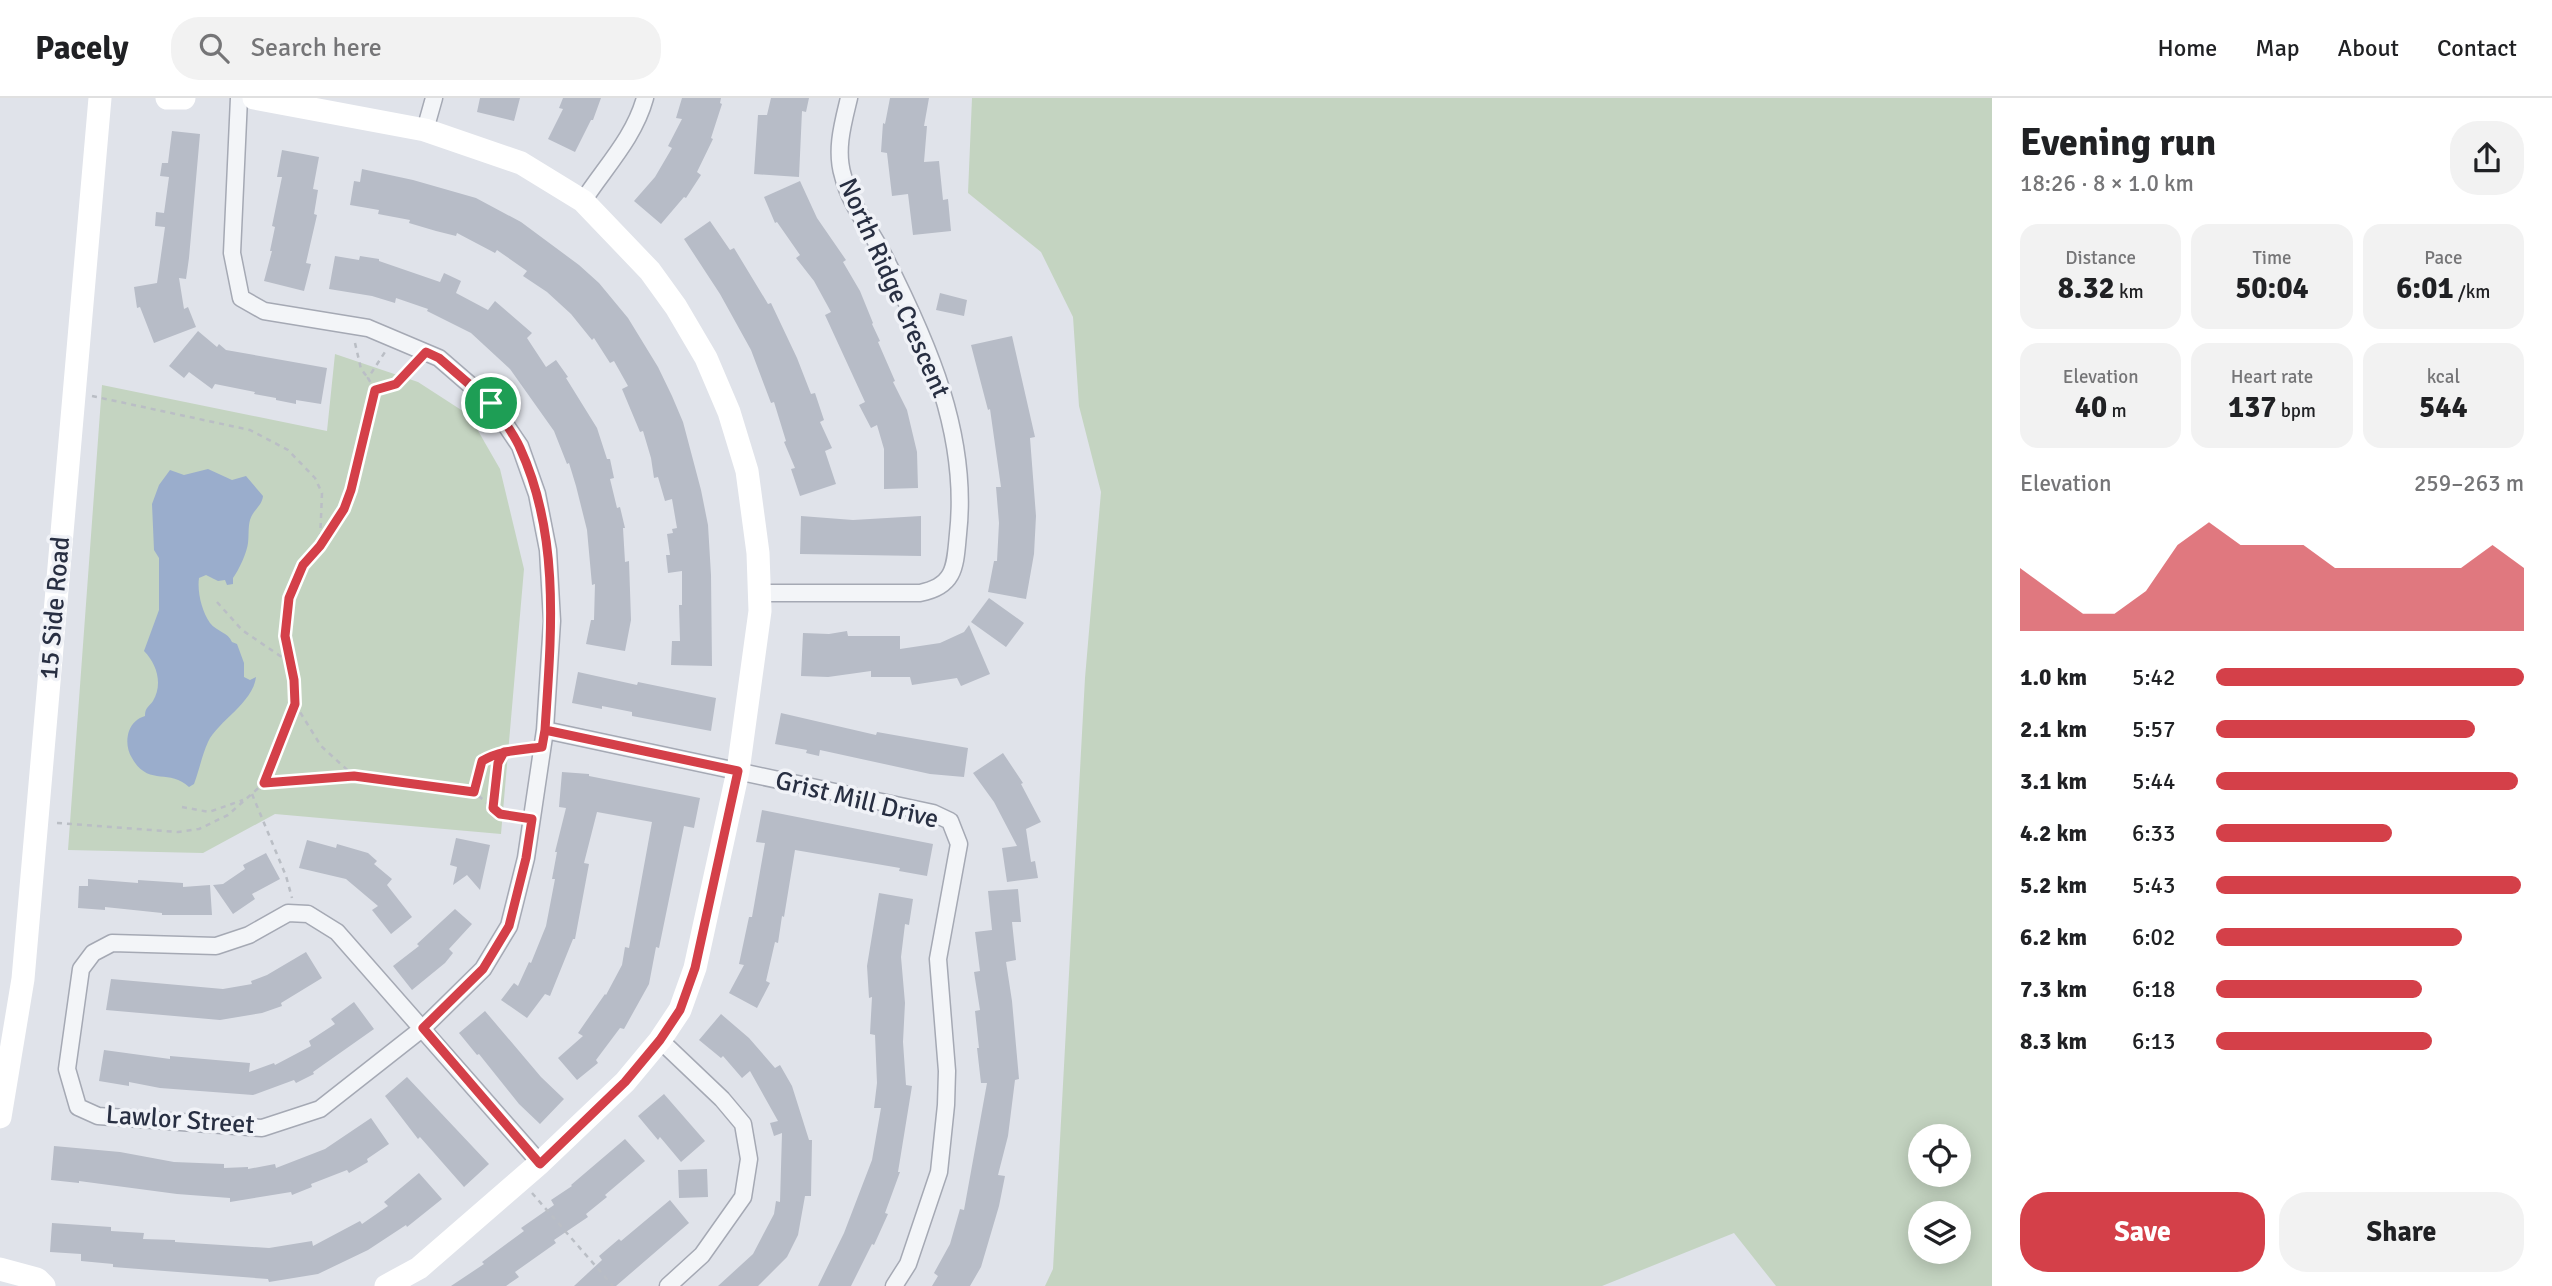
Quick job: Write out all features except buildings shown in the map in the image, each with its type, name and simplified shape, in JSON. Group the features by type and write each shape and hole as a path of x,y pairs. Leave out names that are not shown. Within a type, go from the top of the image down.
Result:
{"street":[{"name":"15 Side Road","path":"0,1117 23,979 100,98"},
{"path":"167,98 184,98"},
{"path":"239,98 232,253 241,298 264,311 368,328 439,358 491,403 520,446 537,494 548,550 552,621 545,730 526,858 509,926 483,969 423,1028"},
{"path":"254,98 425,130 521,163 583,201 650,271 676,307 706,358 730,412 747,471 758,553 761,593 758,634 738,771 695,968 680,1010 660,1040 625,1082 540,1164 419,1268 386,1286"},
{"path":"425,130 435,98"},
{"path":"583,201 626,141 645,98"},
{"name":"North Ridge Crescent","path":"761,593 920,593 946,582 954,567 961,504 958,462 951,423 941,385 899,286 843,180 839,150 849,98"},
{"name":"Grist Mill Drive","path":"545,730 933,813 950,821 959,844 938,959 947,1071 939,1172 908,1264 894,1286"},
{"name":"Lawlor Street","path":"296,913 288,913 249,935 216,946 112,943 93,953 81,969 67,1069 78,1107 99,1116 262,1128 320,1109 423,1028"},
{"path":"296,913 308,914 337,932 540,1164"},
{"path":"660,1040 722,1099 743,1124 750,1159 743,1197 702,1255 668,1286"},
{"path":"0,1269 37,1279 44,1286"}],"path":[{"path":"36,821 178,832 199,829 228,815 264,783 295,704 294,680 285,636 289,598 303,565 320,546 344,509 375,390 361,369 350,325"},
{"path":"368,378 388,348 391,337"},
{"path":"375,390 396,384 426,352"},
{"path":"74,392 250,430 288,450 315,478 322,493 320,546"},
{"path":"216,602 243,629 291,663"},
{"path":"295,704 321,746 354,776"},
{"path":"474,792 482,761 496,753 542,747"},
{"path":"493,808 498,763 504,752"},
{"path":"264,783 354,776 474,792 500,814 532,819"},
{"path":"252,794 286,876 296,913"},
{"path":"182,807 209,812 245,800"},
{"path":"521,1180 613,1286"}],"green space":[{"path":"972,98 1992,98 1992,1286 1776,1286 1734,1233 1602,1286 1045,1286 1053,1269 1085,678 1101,492 1079,406 1073,317 1041,252 968,193"},
{"path":"335,354 418,382 469,415 500,469 524,569 501,834 275,814 203,853 68,850 102,385 327,431"}],"water":[{"path":"208,469 232,480 246,476 263,496 250,520 247,547 233,578 233,584 227,585 225,580 218,581 206,575 199,578 201,602 207,618 213,626 237,644 244,663 244,677 250,680 256,677 249,695 208,742 194,784 189,787 181,781 152,775 138,767 130,755 128,738 134,723 145,716 158,688 155,668 144,651 159,610 159,558 154,550 152,504 159,485 170,470 184,475"}],"route":[{"path":"491,403 439,358 426,352 396,384 375,390 344,509 320,546 303,565 289,598 285,636 294,680 295,704 264,783 354,776 474,792 482,761 496,753 542,747 545,730 738,771 695,968 680,1010 660,1040 625,1082 540,1164 423,1028 483,969 509,926 526,858 532,819 500,814 493,808 498,763 504,752 542,747 545,730 552,621 548,550 537,494 520,446 491,403"}]}
